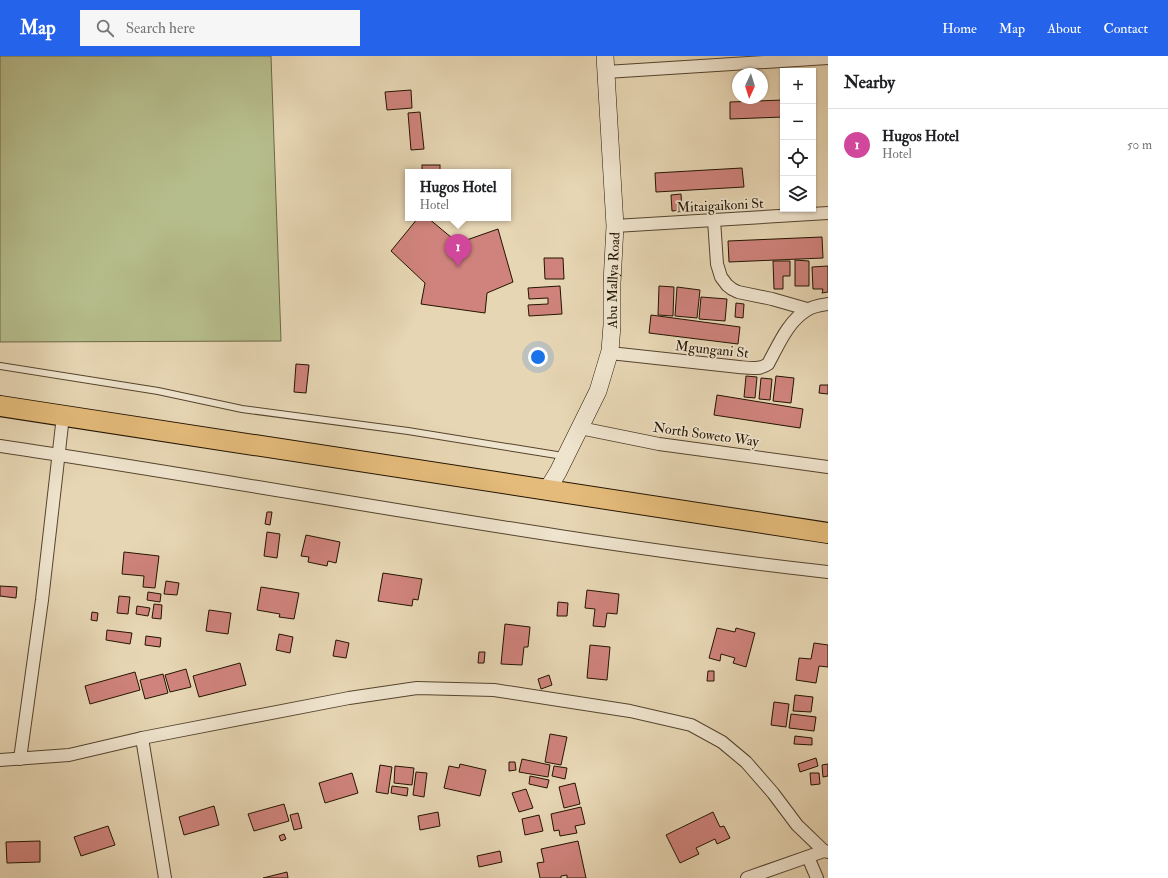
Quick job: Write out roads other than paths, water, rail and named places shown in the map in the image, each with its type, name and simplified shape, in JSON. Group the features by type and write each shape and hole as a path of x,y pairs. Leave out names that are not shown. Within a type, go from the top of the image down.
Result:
{"highway":[{"path":"0,406 828,533"}],"main road":[{"name":"Abu Mallya Road","path":"547,490 598,391 610,354 615,226 605,64"}],"street":[{"path":"605,64 828,58"},
{"name":"Mitaigaikoni St","path":"615,226 828,213"},
{"path":"714,220 717,264 721,277 727,285 738,292 772,299 807,309 828,304"},
{"name":"Mgungani St","path":"610,354 739,367 764,367 768,364 793,322 807,309"},
{"path":"20,759 42,600 63,416"},
{"name":"North Soweto Way","path":"580,428 659,444 828,466"},
{"path":"0,446 500,528 731,561 828,572"},
{"path":"0,760 69,755 142,738 349,698 417,688 494,690 630,711 691,724 722,742 746,762 773,793 797,825 826,852"},
{"path":"142,738 165,878"},
{"path":"747,878 826,852"},
{"path":"808,857 817,878"}],"lane":[{"path":"0,366 158,392 242,409 408,431 565,457"}],"place":[{"name":"Hugos Hotel","path":"458,267"}]}
